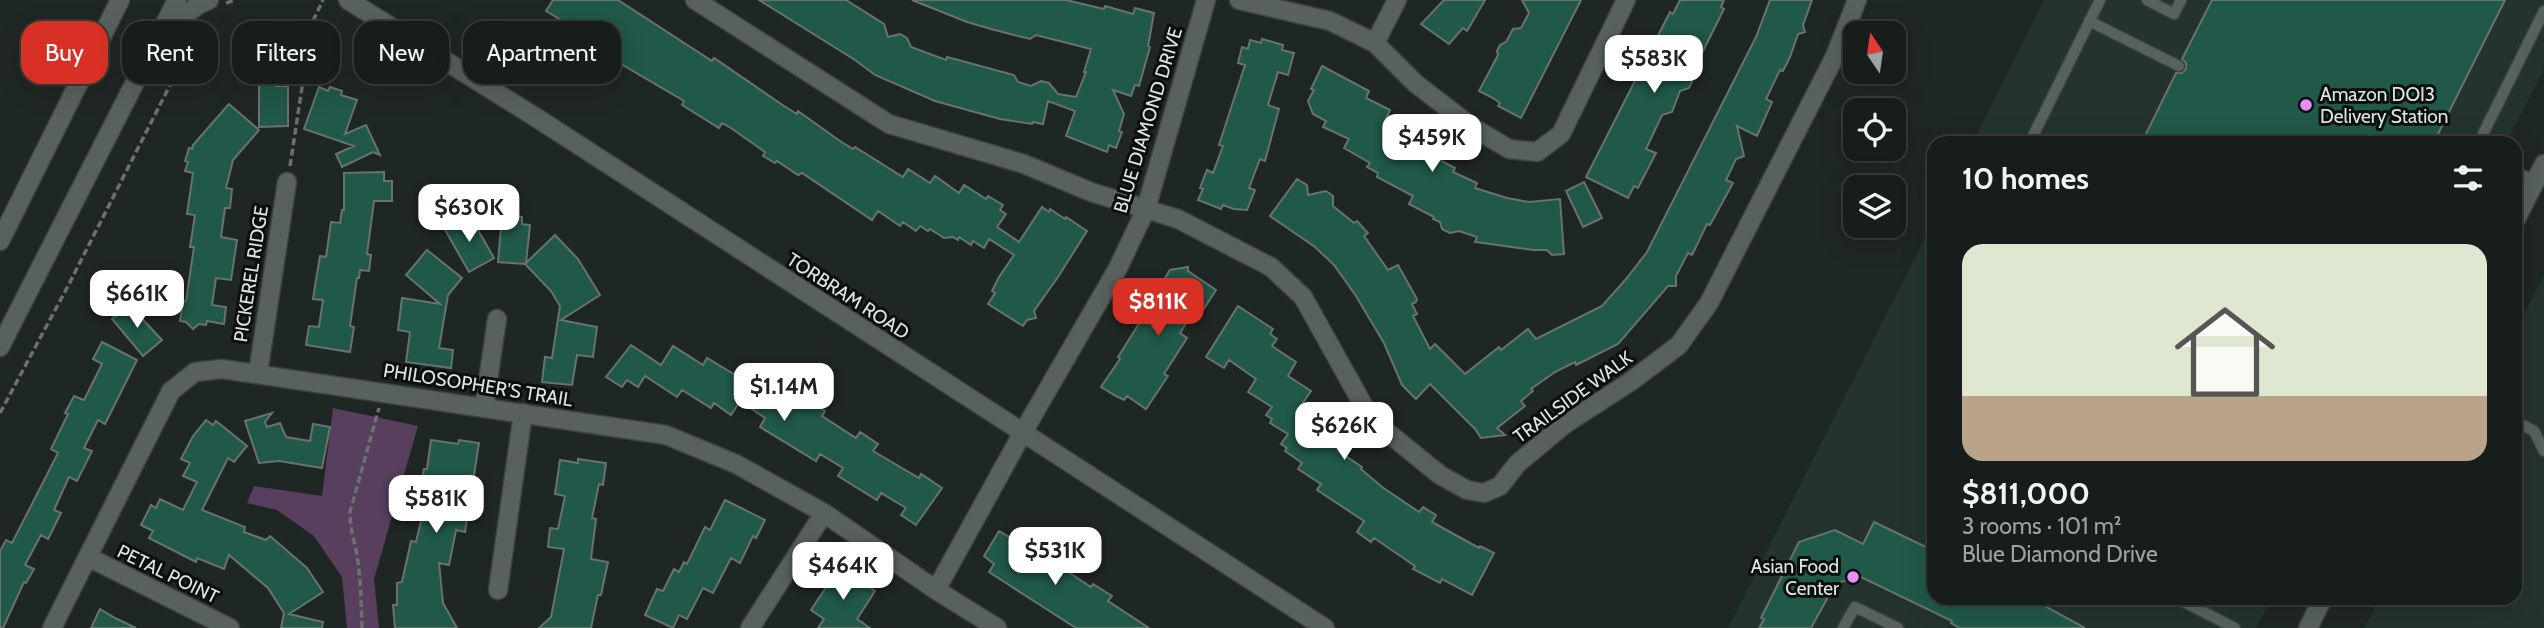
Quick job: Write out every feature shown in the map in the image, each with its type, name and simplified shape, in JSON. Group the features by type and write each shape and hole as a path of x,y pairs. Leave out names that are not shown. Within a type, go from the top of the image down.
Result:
{"street":[{"path":"0,241 120,0"},
{"path":"167,21 177,0"},
{"name":"TORBRAM ROAD","path":"348,0 552,128 1325,628"},
{"path":"695,0 890,124 1024,164 1091,192 1146,209"},
{"name":"BLUE DIAMOND DRIVE","path":"936,590 1118,268 1146,209 1206,0"},
{"path":"1239,0 1331,22 1375,43 1415,83 1472,127 1509,149 1537,152 1561,134 1626,0"},
{"path":"1375,43 1396,0"},
{"name":"TRAILSIDE WALK","path":"1146,209 1178,219 1271,267 1303,297 1371,419 1440,475 1467,490 1484,493 1500,486 1517,464 1565,424 1630,383 1679,345 1709,303 1835,56 1857,0"},
{"path":"178,21 198,5 212,7"},
{"path":"0,347 135,84"},
{"path":"2522,207 2544,164"},
{"name":"PICKEREL RIDGE","path":"258,373 287,182"},
{"path":"484,408 497,319"},
{"name":"PHILOSOPHER'S TRAIL","path":"52,628 171,391 195,372 222,369 666,435 736,464 824,513 936,590 998,628"},
{"path":"498,590 523,413"},
{"path":"750,628 824,513"},
{"name":"PETAL POINT","path":"88,558 230,628"},
{"path":"2308,628 2320,605"}],"lane":[{"path":"2033,136 2100,0"},
{"path":"2147,0 2174,15 2181,0"},
{"path":"2482,136 2544,11"},
{"path":"2089,21 2179,66"},
{"path":"2522,175 2535,181"},
{"path":"2522,425 2534,431 2544,451"},
{"path":"2190,605 2235,628"},
{"path":"1843,628 1855,607 1898,628"}],"path":[{"path":"0,413 212,7 235,0"},
{"path":"287,182 310,35 323,0"},
{"path":"362,628 350,512 382,392"}],"shaded area":[{"path":"2044,0 2544,0 2544,69 2510,136 1976,136"},
{"path":"1927,234 1927,605 2268,605 2256,628 1728,628"},
{"path":"2544,275 2544,628 2364,628 2376,605 2522,605 2522,318"},
{"path":"333,408 418,426 374,579 379,628 347,628 342,577 314,536 277,510 247,503 254,486 322,496"}],"building":[{"path":"553,0 618,0 712,61 714,58 797,114 798,111 840,141 853,149 855,147 903,177 908,169 930,183 935,176 959,193 964,185 986,199 988,196 1003,205 1000,210 1006,214 997,227 1019,242 1042,207 1065,219 1066,217 1087,231 1034,311 1036,318 1027,320 1023,326 988,304 995,293 992,291 999,277 1014,255 989,239 984,248 973,241 971,245 959,237 958,240 953,237 944,238 920,226 916,231 903,222 900,226 878,211 872,220 802,173 798,175 777,161 775,163 763,156 765,152 731,128 722,123 719,128 682,105 684,101 621,64 621,21 563,21 546,11"},
{"path":"759,0 846,0 884,24 888,37 900,34 907,38 911,47 946,60 947,57 1014,75 1018,82 1031,86 1041,81 1049,83 1058,94 1076,97 1091,49 1036,35 1030,39 991,29 912,0 1066,0 1104,9 1105,6 1133,14 1135,8 1154,13 1148,46 1150,47 1139,86 1135,85 1131,96 1113,90 1124,114 1119,131 1122,132 1116,148 1109,145 1107,152 1066,136 1075,111 1048,101 1043,124 1032,124 1000,119 935,101 875,75"},
{"path":"1444,0 1485,0 1467,31 1463,28 1449,44 1421,24"},
{"path":"1522,0 1581,0 1521,118 1498,106 1500,103 1479,91 1498,55 1500,45 1506,42 1513,29 1521,28 1529,13"},
{"path":"1680,0 1724,0 1721,7 1724,9 1697,63 1687,65 1692,82 1689,88 1680,91 1672,112 1662,115 1646,149 1656,153 1638,188 1634,186 1628,198 1586,177 1670,12 1673,14"},
{"path":"1770,0 1812,0 1803,25 1805,32 1798,34 1790,57 1783,71 1780,70 1766,99 1772,102 1757,136 1737,126 1744,156 1736,159 1726,180 1733,183 1710,225 1707,224 1692,255 1688,253 1676,276 1676,286 1668,286 1618,344 1576,365 1575,362 1555,372 1531,389 1533,391 1521,401 1525,406 1497,428 1505,435 1481,438 1430,384 1416,399 1402,385 1384,343 1334,265 1315,247 1270,216 1297,179 1307,185 1308,195 1326,191 1333,196 1333,206 1354,223 1357,221 1368,233 1364,236 1388,270 1398,265 1417,299 1412,304 1417,314 1413,316 1430,349 1435,344 1465,374 1499,347 1501,350 1528,329 1536,339 1602,306 1626,279 1647,252 1756,37"},
{"name":"Amazon DOI3 Delivery Station","path":"2212,0 2505,0 2437,136 2145,136 2176,73 2182,73 2186,69 2186,63 2182,59"},
{"path":"1262,39 1283,45 1282,50 1294,53 1288,75 1278,72 1268,105 1279,109 1265,161 1260,159 1249,188 1255,190 1247,210 1223,205 1221,209 1198,200 1203,189 1200,188 1207,170 1213,173 1223,146 1219,145 1245,65 1238,63 1242,47 1248,49 1250,40 1261,43"},
{"path":"1322,66 1369,91 1366,98 1390,110 1384,123 1432,151 1430,155 1455,168 1453,172 1477,183 1475,188 1529,202 1560,199 1564,254 1552,255 1547,250 1475,242 1477,237 1459,231 1450,233 1442,229 1440,222 1433,219 1434,217 1409,204 1413,196 1377,177 1378,173 1367,167 1370,163 1344,148 1349,139 1323,127 1326,121 1313,114 1308,101"},
{"path":"259,84 288,86 288,126 259,127"},
{"path":"319,87 328,91 330,87 342,91 341,95 357,100 345,134 366,125 380,155 373,152 342,167 336,154 354,146 304,129"},
{"path":"229,104 259,130 233,160 226,188 232,189 230,208 225,208 221,237 237,240 231,280 216,278 212,305 226,307 224,324 207,321 206,325 199,324 193,329 186,322 180,321 183,301 186,301 194,247 190,247 195,215 187,214 193,173 185,171 188,162 185,161 189,148 192,149"},
{"path":"384,172 384,181 392,181 392,201 374,201 367,254 371,255 369,271 360,270 357,278 350,326 354,327 350,352 306,345 309,326 319,327 323,300 313,299 316,280 320,256 326,257 331,222 340,223 344,210 344,173"},
{"path":"1584,182 1602,218 1583,227 1566,191"},
{"path":"502,216 522,217 522,224 530,225 526,263 555,235 578,259 600,295 561,320 597,327 593,357 577,355 572,385 542,382 545,357 552,358 560,306 551,291 525,264 498,262"},
{"path":"464,217 469,225 474,223 494,258 469,272 444,228"},
{"path":"427,250 462,278 448,295 439,348 453,350 451,368 406,362 410,332 398,330 402,298 440,304 406,275"},
{"path":"1188,267 1188,271 1216,290 1203,310 1197,306 1180,333 1187,338 1164,374 1168,376 1146,409 1127,396 1124,400 1101,387 1120,359 1118,357 1170,270"},
{"path":"129,305 162,340 143,356 112,319"},
{"path":"1238,306 1273,329 1270,334 1277,339 1272,346 1296,362 1288,376 1311,391 1302,404 1325,419 1321,426 1338,438 1335,442 1341,446 1338,451 1362,467 1361,469 1382,487 1419,512 1423,507 1436,515 1432,522 1479,548 1480,546 1494,553 1472,595 1442,579 1440,583 1413,569 1415,566 1374,538 1371,542 1357,532 1364,521 1317,490 1321,484 1298,469 1302,463 1285,451 1287,448 1281,444 1288,434 1270,423 1272,419 1266,415 1272,407 1248,392 1256,379 1229,360 1224,368 1206,357"},
{"path":"102,342 137,360 105,424 98,420 84,448 92,451 77,481 69,477 54,510 61,513 48,539 41,535 25,565 34,569 26,583 24,582 3,628 0,628 0,551 6,540 12,543 58,453 51,449 74,396 84,400 102,364 93,359"},
{"path":"631,345 661,365 673,346 703,365 707,358 737,376 740,373 747,378 751,373 778,391 780,387 806,402 807,400 825,411 822,416 856,438 860,432 878,444 873,451 919,478 921,474 942,488 916,525 901,515 906,508 881,493 877,500 838,476 843,468 820,454 816,461 760,427 765,418 740,401 731,415 714,403 711,408 682,390 677,397 645,376 638,387 627,380 622,387 606,377"},
{"path":"272,413 265,422 267,427 280,423 286,437 310,441 313,424 330,427 322,468 279,461 259,463 245,421"},
{"path":"206,420 213,425 216,421 247,446 234,462 228,458 202,510 245,527 244,532 266,540 270,536 307,568 323,592 289,614 323,622 322,628 281,628 284,613 268,588 229,555 224,569 197,558 196,562 149,538 153,531 141,525 151,505 156,508 160,499 183,510 197,482 183,476 190,463 181,459 193,436"},
{"path":"431,440 458,444 459,440 479,443 465,532 456,530 449,565 439,563 443,603 457,628 395,628 393,605 397,605 397,583 402,582 411,541 416,542 426,500 421,497 421,487 424,469 427,469"},
{"path":"578,459 606,463 603,485 599,484 592,518 596,519 591,559 608,562 601,595 598,595 591,628 539,628 551,617 564,549 548,547 550,528 558,529 565,496 555,494 560,460 578,463"},
{"path":"725,500 765,520 756,538 753,536 740,563 731,558 713,593 703,588 687,619 679,615 673,628 645,615 657,589 663,591 674,569 679,572 684,562 687,564 705,527 710,530"},
{"path":"1874,522 1927,548 1927,605 2043,605 2085,628 1960,628 1951,623 1952,621 1859,576 1835,584 1811,628 1759,628 1764,619 1761,618 1799,542 1835,530 1863,544"},
{"path":"999,531 1031,550 1032,548 1091,587 1093,584 1112,596 1108,601 1149,628 1076,628 1040,605 989,572 994,564 984,556"},
{"path":"839,568 875,591 857,619 870,628 818,628 824,619 811,610"},
{"path":"100,609 115,618 136,628 91,628"}],"place":[{"name":"Amazon DOI3 Delivery Station","path":"2306,105"},
{"name":"Asian Food Center","path":"1853,577"}]}
